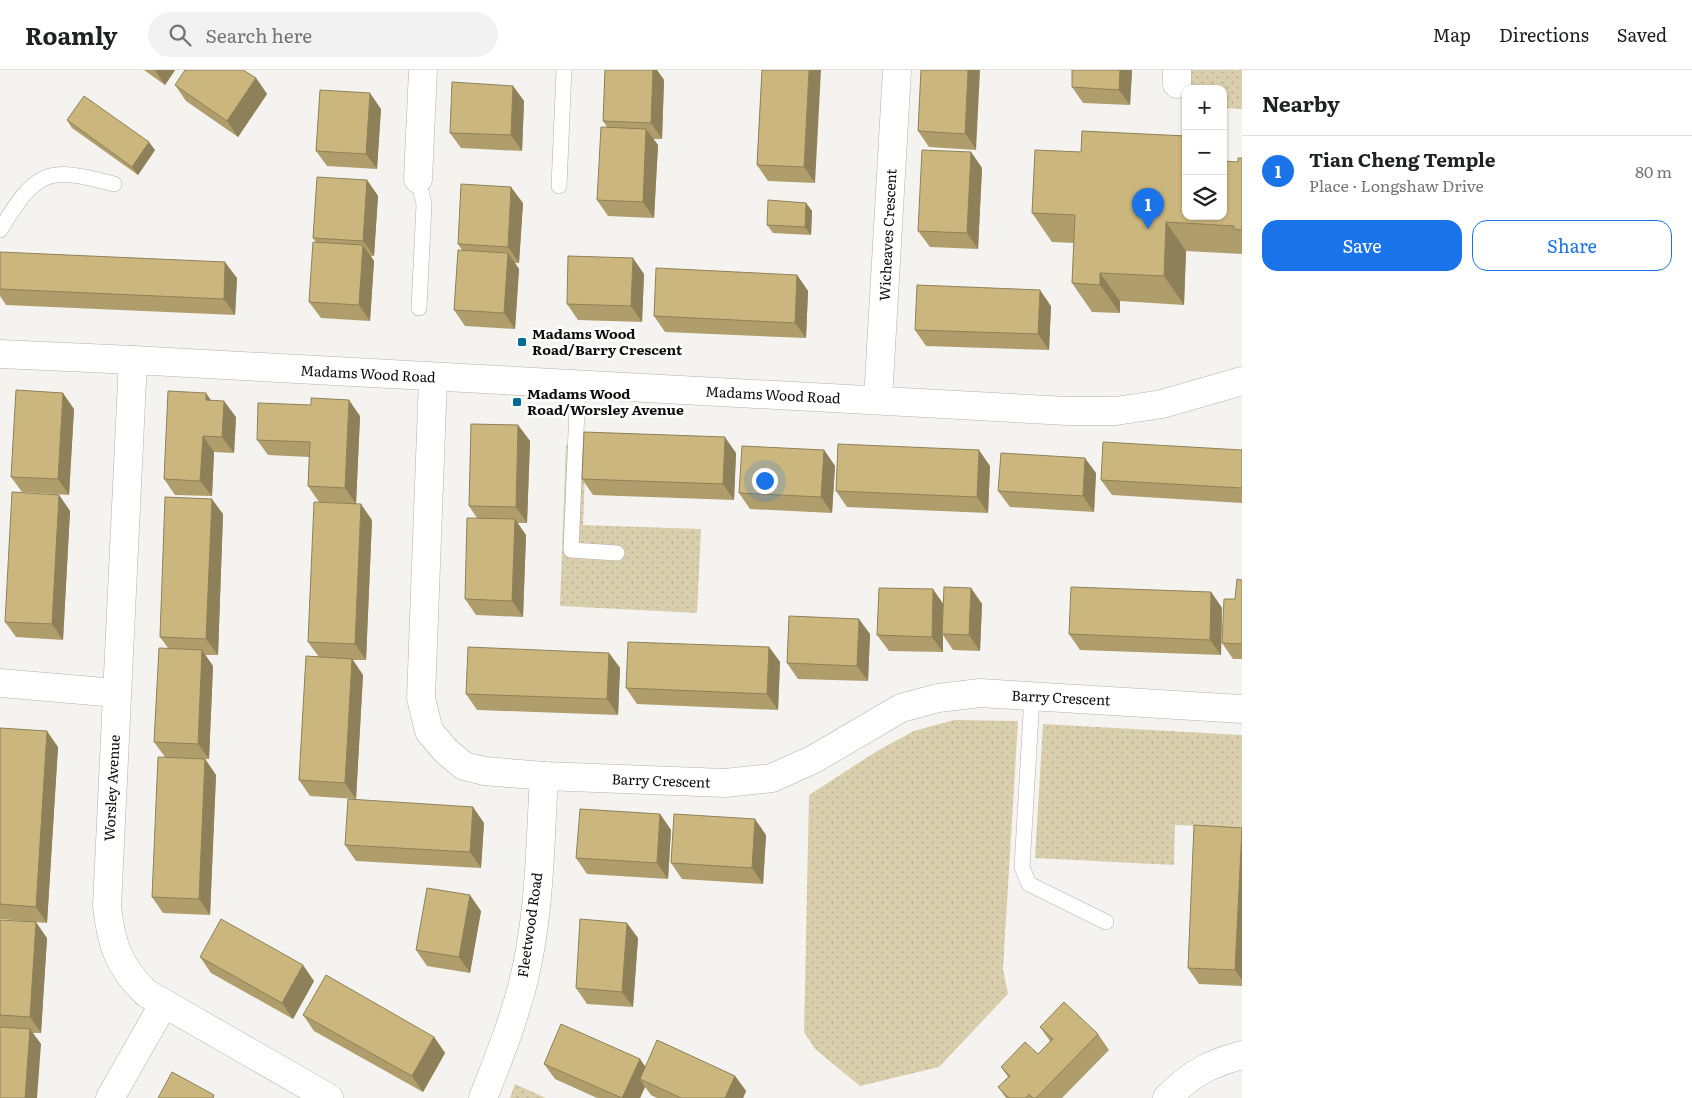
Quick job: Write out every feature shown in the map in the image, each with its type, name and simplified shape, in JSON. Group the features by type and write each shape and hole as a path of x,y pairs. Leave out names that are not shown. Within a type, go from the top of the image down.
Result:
{"street":[{"path":"418,179 424,70"},
{"name":"Wicheaves Crescent","path":"878,400 897,70"},
{"name":"Madams Wood Road","path":"0,354 1067,411 1116,410 1162,404 1242,381"},
{"name":"Worsley Avenue","path":"133,360 106,906 109,931 116,955 131,979 163,1005 329,1098"},
{"name":"Barry Crescent","path":"433,378 421,698 429,731 446,751 464,766 484,771 544,776 725,784 772,778 814,760 901,708 938,698 980,693 1242,709"},
{"path":"0,683 116,692"},
{"name":"Fleetwood Road","path":"483,1098 506,1038 523,982 532,937 544,776"},
{"path":"110,1098 163,1005"},
{"path":"1168,1098 1184,1082 1214,1062 1242,1055"}],"lane":[{"path":"559,186 564,70"},
{"path":"0,230 21,196 43,177 73,174 114,184"},
{"path":"418,179 424,204 420,308"},
{"path":"578,385 571,550 617,553"},
{"path":"1032,697 1022,867 1029,884 1106,922"}],"shaded area":[{"path":"1188,70 1242,70 1242,109 1227,108 1227,85 1187,85"},
{"path":"566,445 586,445 583,525 701,529 697,613 560,606"},
{"path":"954,720 1018,721 1003,969 1008,994 939,1067 860,1086 815,1049 804,1032 809,795 877,751 914,731"},
{"path":"1043,724 1242,735 1242,828 1175,825 1174,865 1035,858"},
{"path":"515,1084 546,1098 510,1098"}],"building":[{"path":"185,70 243,70 256,78 227,121 175,85"},
{"path":"605,70 653,70 651,123 603,121"},
{"path":"762,70 809,70 804,167 757,165"},
{"path":"921,70 968,70 965,134 918,131"},
{"path":"1072,70 1120,70 1119,90 1072,87"},
{"path":"452,82 513,86 511,135 450,133"},
{"path":"320,90 370,93 366,154 316,151"},
{"path":"84,96 149,142 132,167 67,120"},
{"path":"601,127 646,129 643,202 597,200"},
{"path":"1082,131 1182,136 1182,220 1227,220 1227,161 1238,162 1238,158 1242,158 1242,230 1234,229 1234,226 1166,222 1164,276 1100,273 1100,285 1072,283 1075,215 1032,213 1035,150 1081,152"},
{"path":"922,150 971,152 967,233 918,231"},
{"path":"317,177 367,180 363,241 313,238"},
{"path":"461,184 511,187 508,247 458,244"},
{"path":"768,200 806,203 805,227 767,225"},
{"path":"313,242 363,245 359,305 309,302"},
{"path":"458,250 508,253 504,313 454,310"},
{"path":"0,252 225,262 224,299 0,289"},
{"path":"568,256 633,258 631,306 567,304"},
{"path":"656,268 797,275 795,323 654,316"},
{"path":"917,285 1040,290 1038,334 915,330"},
{"path":"16,390 63,393 58,479 11,477"},
{"path":"168,391 206,393 206,400 224,401 222,437 203,436 200,481 164,479"},
{"path":"311,398 349,400 345,488 308,486 310,442 257,440 258,403 311,405"},
{"path":"471,424 518,425 516,507 469,506"},
{"path":"584,432 725,437 723,484 582,479"},
{"path":"1103,442 1242,450 1242,488 1101,480"},
{"path":"838,444 979,450 977,497 836,491"},
{"path":"742,446 824,450 821,497 739,493"},
{"path":"1001,453 1085,458 1083,496 998,491"},
{"path":"12,492 59,495 52,624 5,622"},
{"path":"165,497 212,499 206,639 160,637"},
{"path":"314,502 361,504 355,644 308,642"},
{"path":"467,518 515,519 512,601 465,599"},
{"path":"1237,579 1242,580 1242,644 1222,643 1224,599 1235,599"},
{"path":"944,587 971,588 969,635 942,634"},
{"path":"1071,587 1211,592 1210,640 1069,634"},
{"path":"879,588 933,589 932,637 877,635"},
{"path":"789,616 859,619 857,666 787,663"},
{"path":"628,642 769,647 767,694 626,688"},
{"path":"468,647 609,653 607,699 466,694"},
{"path":"159,648 202,650 198,744 154,742"},
{"path":"306,656 352,659 345,783 299,780"},
{"path":"0,728 47,731 36,907 0,904"},
{"path":"158,757 205,759 199,899 152,897"},
{"path":"348,799 473,807 470,852 345,845"},
{"path":"580,809 660,814 657,863 576,858"},
{"path":"674,814 755,819 752,868 671,863"},
{"path":"1194,825 1242,828 1235,970 1188,968"},
{"path":"427,888 470,895 459,957 416,950"},
{"path":"221,919 303,965 282,1003 200,957"},
{"path":"580,919 627,923 622,992 576,988"},
{"path":"0,920 36,922 30,1017 0,1015"},
{"path":"326,975 434,1037 412,1076 303,1015"},
{"path":"1064,1002 1098,1034 1036,1098 1029,1094 1026,1098 1009,1098 998,1087 1010,1076 1001,1067 1025,1042 1038,1054 1053,1039 1040,1027"},
{"path":"561,1024 640,1059 622,1098 544,1064"},
{"path":"0,1027 30,1029 25,1098 0,1098"},
{"path":"657,1040 735,1076 725,1098 681,1098 640,1079"},
{"path":"172,1072 214,1095 213,1098 158,1098"}],"place":[{"name":"Tian Cheng Temple","path":"1148,229"},
{"name":"Madams Wood Road/Barry Crescent","path":"522,342"},
{"name":"Madams Wood Road/Worsley Avenue","path":"517,402"}]}
